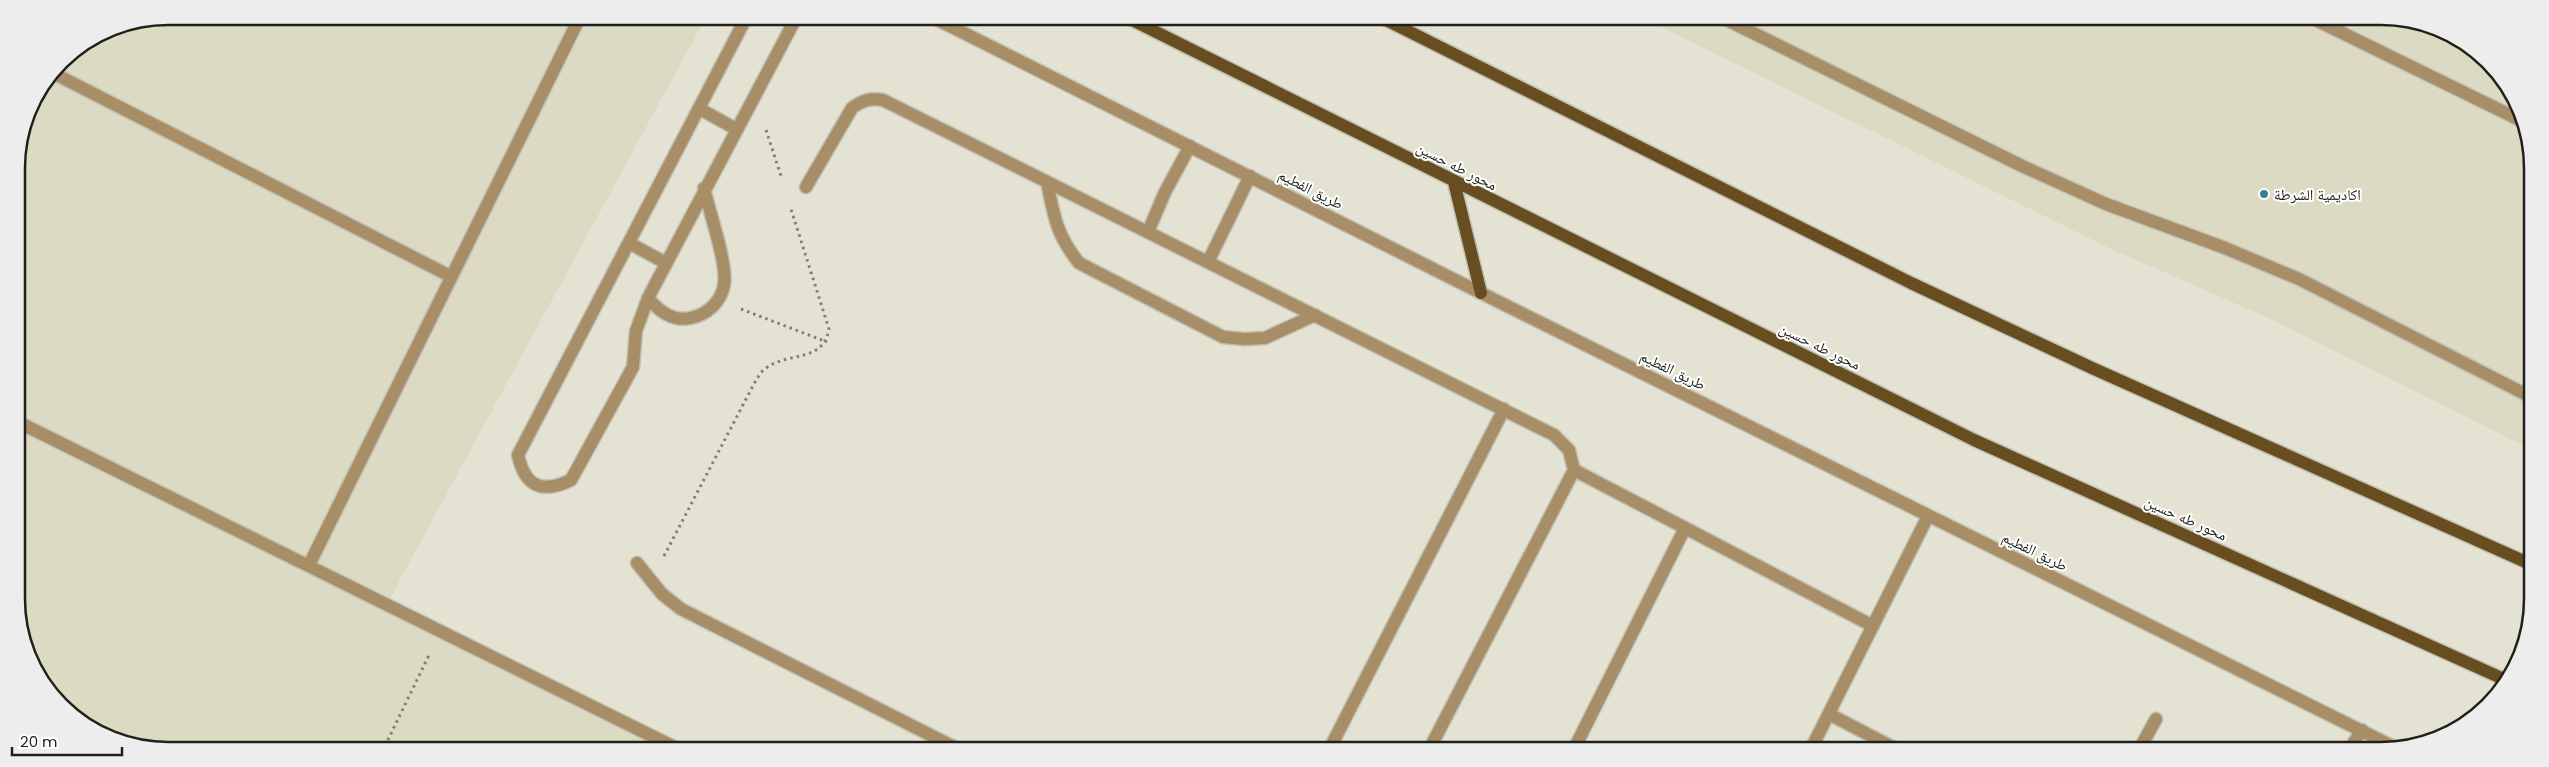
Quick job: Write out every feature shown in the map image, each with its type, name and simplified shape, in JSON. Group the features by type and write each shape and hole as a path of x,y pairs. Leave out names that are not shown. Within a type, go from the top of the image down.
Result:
{"main road":[{"name":"محور طه حسين","path":"1142,25 1974,440 2500,678"},
{"path":"1396,25 1911,283 2092,368 2524,562"},
{"path":"1454,182 1481,293"}],"street":[{"path":"309,565 450,276 576,25"},
{"path":"742,25 518,455 522,473 536,486 554,488 571,480 633,367 636,331 648,298 704,188 792,25"},
{"name":"طريق الفطيم","path":"948,25 1481,293 2385,742"},
{"path":"1737,25 2022,166 2106,204 2225,248 2299,279 2524,393"},
{"path":"2326,25 2514,117"},
{"path":"59,76 450,276"},
{"path":"806,187 852,108 862,101 872,98 883,100 1554,435 1569,450 1574,470 1433,742"},
{"path":"700,109 736,130"},
{"path":"1148,232 1165,192 1190,146"},
{"path":"1208,262 1250,176"},
{"path":"1047,182 1057,229 1065,246 1079,263 1223,337 1244,340 1265,338 1316,315"},
{"path":"648,298 658,309 673,317 690,318 706,312 718,301 724,285 724,268 704,188"},
{"path":"629,243 666,263"},
{"path":"1333,742 1504,409"},
{"path":"25,425 442,630 664,742"},
{"path":"1574,470 1873,626"},
{"path":"1815,742 1928,516"},
{"path":"1578,742 1685,528"},
{"path":"637,562 662,594 681,609 944,742"},
{"path":"1829,714 1883,742"},
{"path":"2143,742 2156,719"},
{"path":"2355,742 2362,730"}],"path":[{"path":"755,94 784,188"},
{"path":"651,581 756,380 765,368 779,361 817,350 826,342 829,329 787,197"},
{"path":"718,301 826,342"},
{"path":"387,742 442,630"}],"shaded area":[{"path":"702,25 390,598 671,742 150,741 131,737 97,723 67,700 55,686 44,670 33,645 26,617 25,599 25,159 30,131 44,97 67,67 89,49 114,36 150,26"},
{"name":"اكاديمية الشرطة","path":"1657,25 2381,25 2418,30 2452,44 2482,67 2500,89 2516,122 2521,140 2524,159 2524,446 2273,320 2109,248"}],"place":[{"name":"اكاديمية الشرطة","path":"2264,194"}]}
